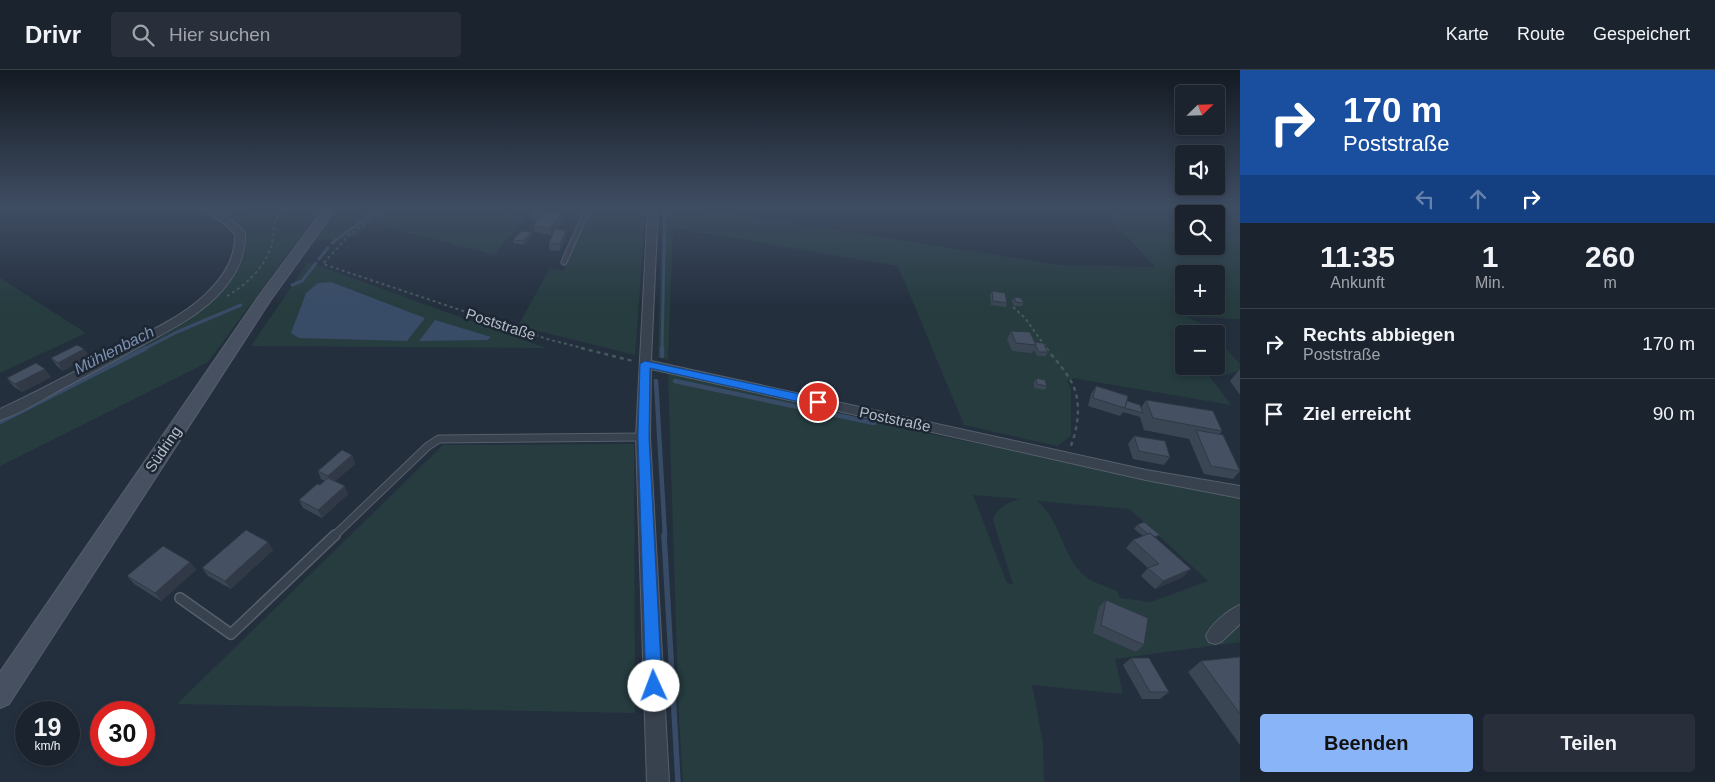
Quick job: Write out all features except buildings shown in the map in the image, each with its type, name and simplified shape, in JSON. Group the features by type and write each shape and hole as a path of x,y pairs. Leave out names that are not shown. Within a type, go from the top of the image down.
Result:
{"main road":[{"name":"Südring","path":"0,695 263,300 308,239"}],"street":[{"path":"0,415 176,322 207,299 220,286 240,256 240,239"},
{"path":"651,239 645,364 644,437 658,782"},
{"name":"Poststraße","path":"645,364 1146,475 1240,492"},
{"path":"1215,636 1240,613"}],"lane":[{"path":"564,262 574,239"},
{"path":"180,598 231,634 428,446 439,439 644,437"}],"path":[{"path":"207,299 220,298 236,292 267,258 272,246 272,239"},
{"name":"Poststraße","path":"345,239 323,264 547,339 645,364"},
{"path":"1013,307 1025,318 1076,391 1076,436 1068,450 1048,453"}],"green space":[{"path":"244,239 332,239 296,243 208,362 0,466 0,420 97,370 203,308 217,295 232,276 239,265 245,245"},
{"path":"434,239 507,239 494,255"},
{"path":"577,239 644,239 635,355 518,326 550,268 564,271"},
{"path":"661,239 673,239 668,360 658,357"},
{"path":"739,239 895,239 1059,265 1155,267 1129,239 1175,239 1175,255 1225,255 1225,239 1240,239 1240,319 1187,317 1204,325 1175,325 1175,375 1209,375 1231,405 1073,378 1067,381 1071,390 1071,436 1057,446 964,425 898,266"},
{"path":"308,262 546,348 251,346","holes":["306,293 425,318 292,333"]},
{"path":"0,278 86,333 0,373"},
{"path":"1225,347 1240,364 1239,371 1225,375"},
{"path":"668,372 897,427 1240,498 1240,642 1115,659 1123,694 1032,685 1043,743 1044,782 683,782 679,720","holes":["973,495 1020,499 1000,509 993,520 1013,584 1007,583","1037,501 1130,509 1208,581 1151,602 1120,598 1117,591 1092,581 1077,568 1057,528 1045,509"]},
{"path":"634,444 635,713 177,704 443,445"}],"water":[{"path":"331,282 425,318 407,341 299,338 291,333 306,293 318,283"},
{"path":"435,320 491,337 487,340 419,341"}],"waterway":[{"name":"Mühlenbach","path":"332,243 337,239"},
{"path":"662,349 664,239"},
{"name":"Mühlenbach","path":"319,259 328,248"},
{"name":"Mühlenbach","path":"292,285 302,281 316,263"},
{"name":"Mühlenbach","path":"144,349 177,332 241,305"},
{"name":"Mühlenbach","path":"0,422 146,348"},
{"path":"662,349 662,356"},
{"path":"656,381 665,536"},
{"path":"675,381 874,423"},
{"path":"664,535 678,782"}],"route":[{"path":"654,686 644,437 645,364 818,402"}]}
